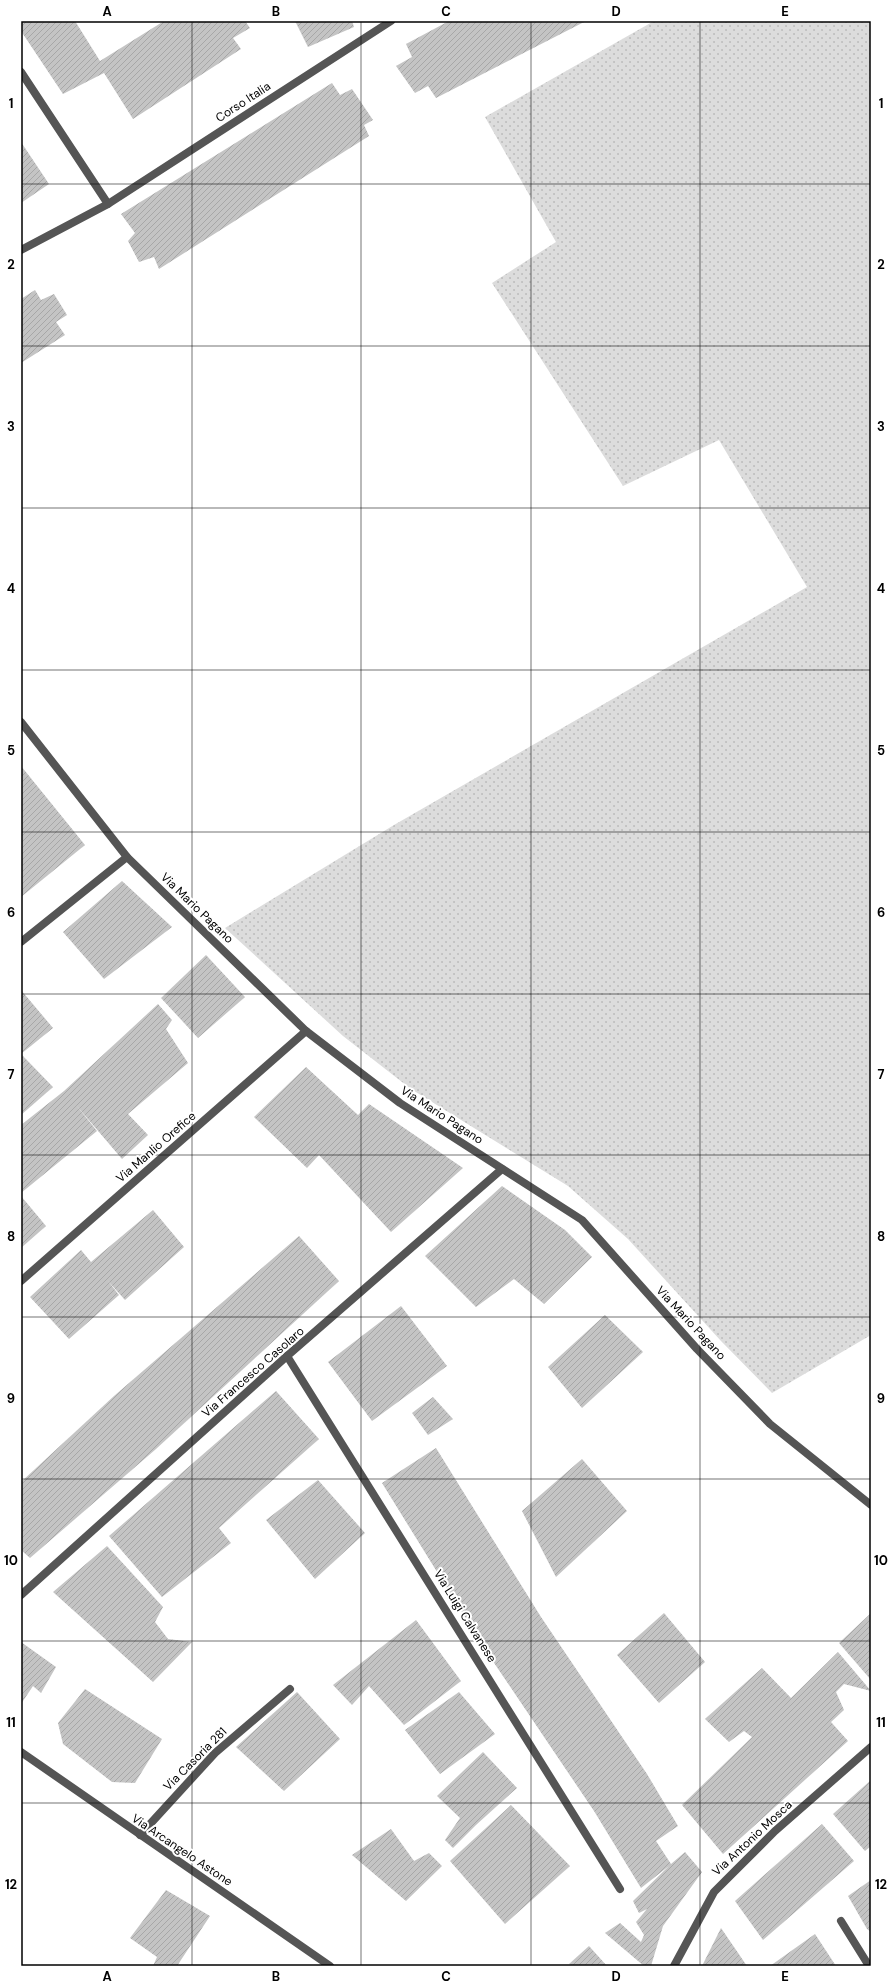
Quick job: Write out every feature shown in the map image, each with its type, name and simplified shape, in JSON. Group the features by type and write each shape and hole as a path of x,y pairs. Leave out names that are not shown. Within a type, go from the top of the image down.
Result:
{"street":[{"name":"Corso Italia","path":"21,250 108,204 391,21"},
{"path":"21,72 108,204"},
{"name":"Via Mario Pagano","path":"21,722 127,857 306,1031 400,1103 582,1220 697,1349 770,1424 871,1505"},
{"path":"21,942 127,857"},
{"name":"Via Manlio Orefice","path":"21,1281 306,1031"},
{"name":"Via Francesco Casolaro","path":"21,1595 287,1356 502,1169"},
{"name":"Via Luigi Calvanese","path":"287,1356 620,1889"},
{"name":"Via Casoria 281","path":"140,1835 215,1753 290,1689"},
{"name":"Via Antonio Mosca","path":"674,1966 714,1892 775,1831 871,1747"},
{"name":"Via Arcangelo Astone","path":"21,1752 330,1966"},
{"path":"841,1921 869,1966"}],"shaded area":[{"path":"654,21 871,21 871,1335 772,1393 721,1341 628,1239 568,1186 411,1089 343,1036 225,928 394,825 807,587 719,440 623,486 492,283 556,242 485,117"}],"building":[{"path":"21,21 75,21 100,61 164,21 245,21 250,28 233,38 241,49 133,119 104,73 63,94 21,31"},
{"path":"295,21 352,21 354,27 308,47"},
{"path":"449,21 586,21 436,98 428,86 415,93 396,66 412,57 406,44"},
{"path":"332,83 340,95 352,89 373,120 364,125 369,136 159,269 154,257 139,262 128,241 135,233 121,214"},
{"path":"21,142 49,184 21,203"},
{"path":"35,290 41,300 54,294 67,315 56,322 65,335 21,363 21,299"},
{"path":"21,766 85,845 21,897"},
{"path":"122,881 172,927 104,979 63,932"},
{"path":"206,955 245,997 198,1038 161,998"},
{"path":"21,990 53,1028 21,1054"},
{"path":"158,1004 172,1020 166,1029 188,1063 128,1114 148,1135 122,1159 76,1105 97,1131 21,1193 21,1125 64,1091"},
{"path":"21,1054 53,1087 21,1115"},
{"path":"306,1067 358,1115 369,1104 463,1168 391,1232 319,1155 307,1168 254,1117"},
{"path":"502,1186 565,1230 592,1257 544,1304 514,1279 476,1307 425,1256"},
{"path":"21,1196 46,1226 21,1248"},
{"path":"153,1210 184,1247 125,1300 108,1281 119,1295 69,1339 30,1297 81,1250 91,1262"},
{"path":"299,1236 339,1281 156,1449 30,1558 21,1550 21,1482 114,1396"},
{"path":"401,1306 447,1366 372,1421 328,1362"},
{"path":"605,1315 643,1352 582,1408 548,1367"},
{"path":"276,1391 319,1439 219,1528 231,1543 162,1597 109,1536"},
{"path":"433,1397 453,1419 428,1435 412,1413"},
{"path":"436,1448 541,1617 647,1774 678,1826 656,1841 671,1864 685,1852 702,1872 663,1926 651,1966 644,1966 605,1933 620,1923 641,1942 644,1935 636,1922 647,1909 639,1913 633,1901 669,1866 641,1888 594,1811 486,1651 382,1483"},
{"path":"582,1459 627,1511 556,1577 522,1511"},
{"path":"318,1480 365,1533 315,1579 266,1520"},
{"path":"107,1546 163,1607 155,1622 168,1639 192,1642 153,1682 53,1592"},
{"path":"664,1613 705,1662 659,1703 617,1655"},
{"path":"871,1613 871,1680 839,1643"},
{"path":"416,1620 461,1681 404,1725 369,1686 352,1705 333,1685"},
{"path":"21,1642 56,1667 41,1693 33,1686 21,1704"},
{"path":"838,1652 871,1691 844,1684 836,1692 844,1710 831,1722 848,1741 723,1854 682,1805 752,1737 744,1731 729,1742 705,1719 762,1668 791,1698"},
{"path":"85,1689 162,1739 135,1783 112,1782 63,1744 58,1723"},
{"path":"297,1692 340,1739 284,1791 236,1747"},
{"path":"459,1692 495,1734 440,1774 405,1730"},
{"path":"483,1752 517,1788 453,1848 445,1840 460,1818 437,1796"},
{"path":"871,1780 871,1846 865,1851 833,1814"},
{"path":"511,1805 570,1866 505,1924 450,1861"},
{"path":"822,1824 854,1861 763,1940 735,1901"},
{"path":"391,1829 414,1861 429,1853 442,1866 406,1901 352,1855"},
{"path":"871,1880 871,1932 867,1929 848,1896"},
{"path":"166,1890 210,1916 177,1966 153,1966 157,1957 130,1938"},
{"path":"721,1928 747,1966 702,1966"},
{"path":"815,1934 836,1966 770,1966"},
{"path":"589,1946 607,1966 572,1966 569,1964"}]}
